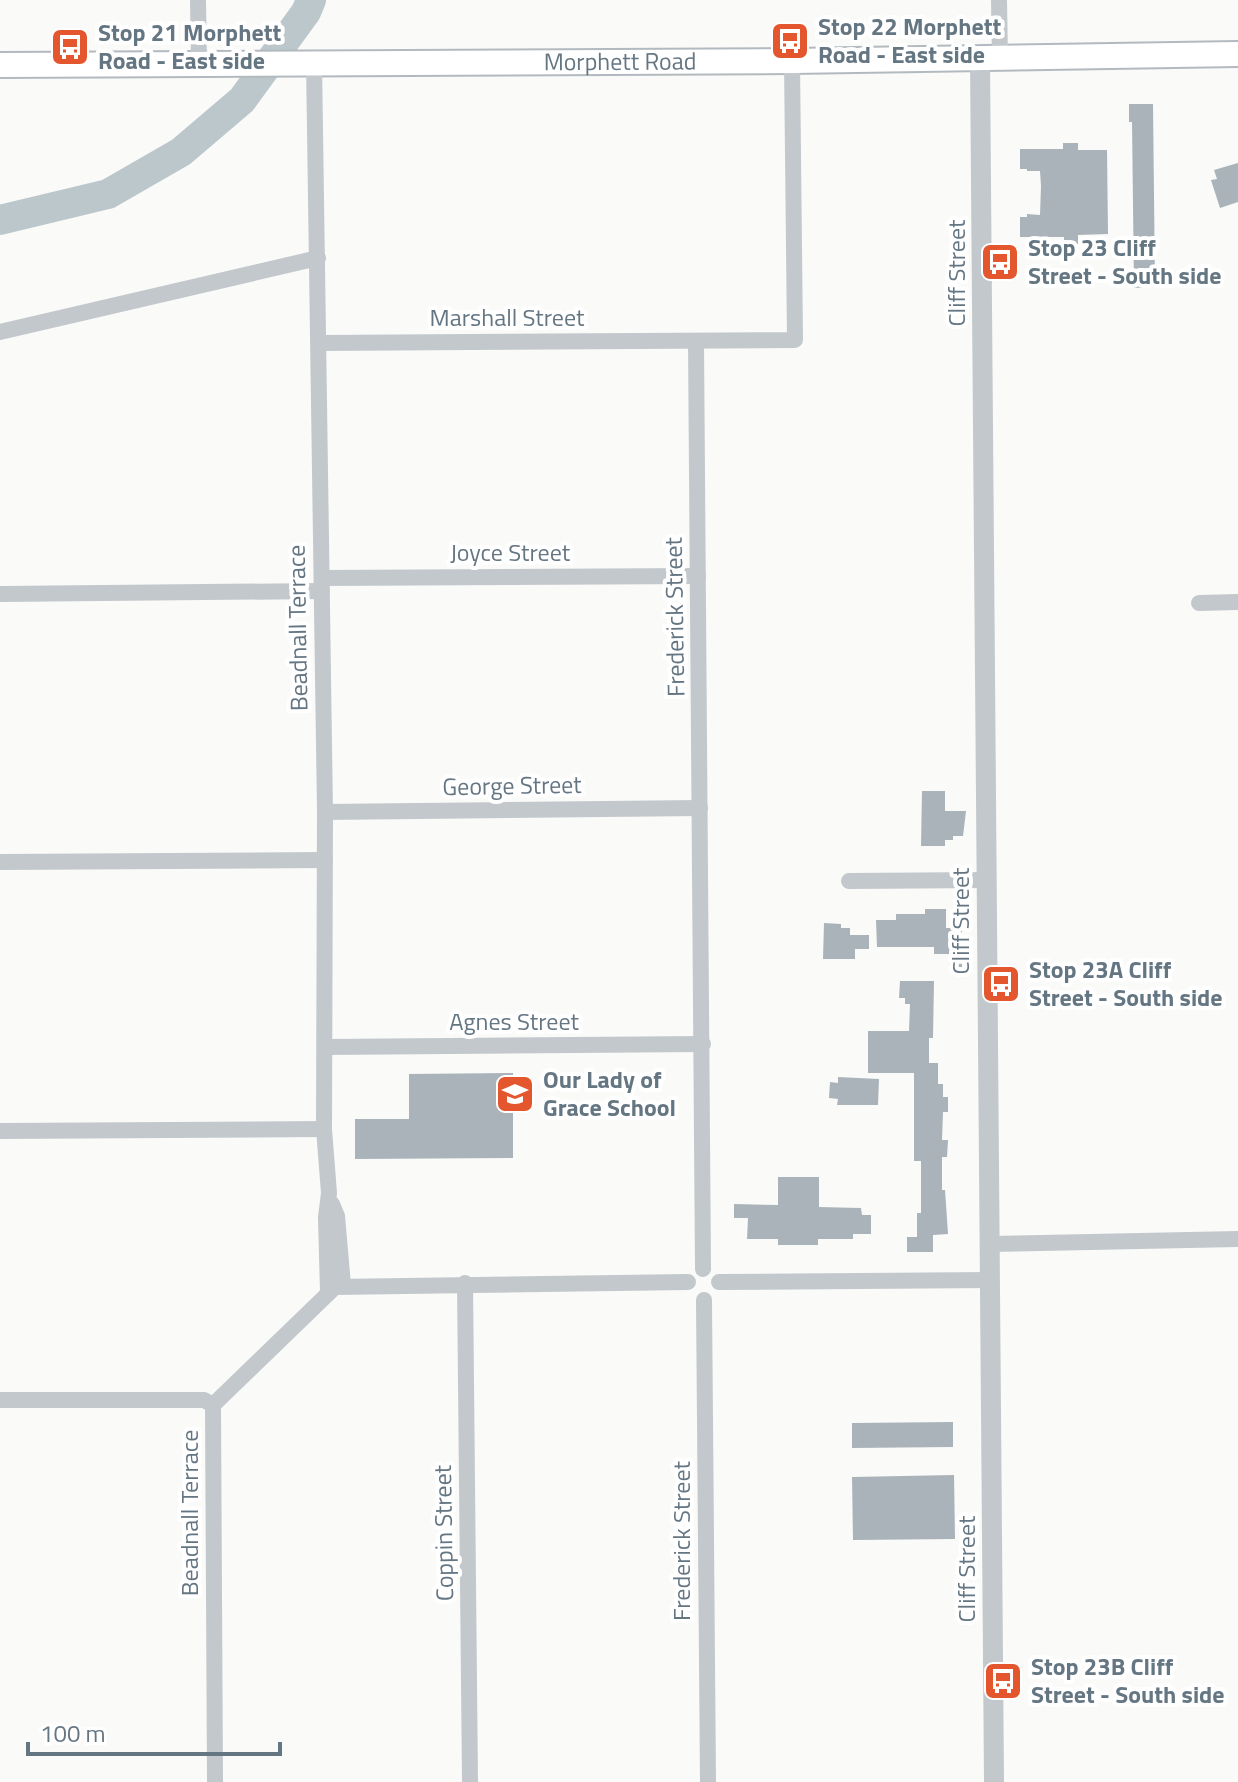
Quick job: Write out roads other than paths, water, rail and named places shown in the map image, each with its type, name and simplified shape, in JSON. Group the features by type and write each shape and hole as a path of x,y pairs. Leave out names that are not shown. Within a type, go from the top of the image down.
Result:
{"main road":[{"name":"Morphett Road","path":"0,65 792,61 1238,54"}],"street":[{"path":"198,0 199,64"},
{"path":"990,59 999,0"},
{"name":"Cliff Street","path":"990,59 982,180 994,1782"},
{"path":"696,342 795,340 792,61"},
{"name":"Beadnall Terrace","path":"215,1782 213,1405 335,1289 326,1217 329,1193 324,1129 325,812 318,258 305,62"},
{"path":"0,332 318,258"},
{"name":"Marshall Street","path":"319,343 696,342"},
{"name":"Frederick Street","path":"696,342 703,1269"},
{"name":"Joyce Street","path":"0,594 698,576"},
{"path":"1199,603 1238,602"},
{"name":"George Street","path":"325,812 700,808"},
{"path":"0,862 325,860"},
{"path":"849,881 987,880"},
{"name":"Agnes Street","path":"325,1047 703,1044"},
{"path":"0,1131 324,1129"},
{"path":"990,1244 1238,1239"},
{"path":"703,1269 713,1273 719,1282 714,1296 704,1300 694,1297 688,1282 694,1273 703,1269"},
{"path":"719,1282 991,1280"},
{"path":"335,1289 465,1283 688,1282"},
{"name":"Coppin Street","path":"465,1283 470,1782"},
{"name":"Frederick Street","path":"704,1300 708,1782"},
{"path":"0,1400 204,1400 213,1405"}],"waterway":[{"path":"0,220 108,194 181,152 242,100 306,12 311,0"}],"place":[{"name":"Stop 22 Morphett Road - East side","path":"790,41"},
{"name":"Stop 21 Morphett Road - East side","path":"70,47"},
{"name":"Stop 23 Cliff Street - South side","path":"1000,262"},
{"name":"Stop 23A Cliff Street - South side","path":"1001,984"},
{"name":"Our Lady of Grace School","path":"515,1094"},
{"name":"Stop 23B Cliff Street - South side","path":"1003,1681"}]}
